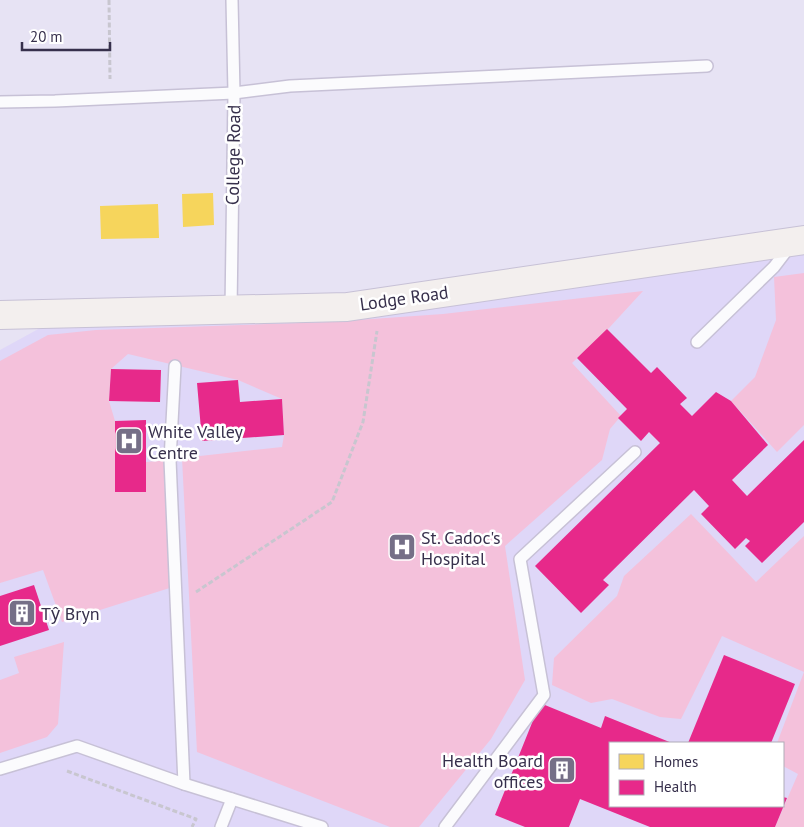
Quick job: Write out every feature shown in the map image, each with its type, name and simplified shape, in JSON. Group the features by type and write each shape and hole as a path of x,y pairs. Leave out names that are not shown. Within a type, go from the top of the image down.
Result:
{"street":[{"name":"Lodge Road","path":"0,315 347,307 799,240"}],"lane":[{"name":"College Road","path":"231,310 234,93 232,0"},
{"path":"0,102 234,93 290,86 707,66"},
{"path":"697,342 799,240"},
{"path":"175,366 170,460 184,784"},
{"path":"445,827 544,695 520,559 636,452"},
{"path":"0,769 76,746 184,784 322,827"},
{"path":"221,827 232,799"}],"path":[{"path":"109,0 110,99"},
{"path":"176,604 332,502 363,422 378,328"},
{"path":"34,759 196,819 192,827"}],"shaded area":[{"name":"St. Cadoc's Hospital","path":"804,240 804,827 0,827 0,350 42,327 231,310"},
{"path":"804,273 804,425 777,452 731,401 755,377 776,320 774,277"},
{"path":"643,291 609,328 572,363 621,416 610,429 602,460 505,546 525,680 491,739 419,827 390,827 197,752 182,458 282,447 284,435 282,399 238,380 128,354 111,369 109,401 115,421 115,492 146,492 146,462 170,460 176,586 62,622 43,570 0,583 0,361 48,335 96,330 329,322 443,314"},
{"path":"691,514 756,582 804,536 804,672 722,636 681,719 660,717 612,699 591,703 552,685 554,658 617,596 624,576"},
{"path":"64,642 58,724 47,737 0,753 0,680 19,673 14,657"},
{"path":"804,672 804,827 775,827 798,774 784,767 784,742 777,742"}],"building: Homes":[{"path":"213,193 214,225 183,227 182,194"},
{"path":"158,204 159,238 101,239 100,206"}],"building: Health":[{"path":"607,329 651,373 657,367 687,398 680,404 692,416 716,392 731,401 768,445 732,480 747,496 804,440 804,522 762,563 745,546 750,541 746,538 735,549 701,514 709,506 694,490 603,580 609,585 581,613 535,566 660,443 649,432 641,441 618,418 627,409 577,358"},
{"path":"111,369 161,370 160,402 109,401"},
{"path":"238,380 240,402 282,399 284,435 202,441 197,383"},
{"path":"146,420 146,492 115,492 115,421"},
{"name":"Tŷ Bryn","path":"34,585 49,630 0,646 0,596"},
{"path":"724,655 795,684 771,742 688,742"},
{"name":"Health Board offices","path":"540,703 601,728 605,716 670,742 609,742 609,807 783,807 775,827 650,827 580,799 569,827 525,827 495,815"}],"place":[{"name":"White Valley Centre","path":"129,441"},
{"name":"St. Cadoc's Hospital","path":"402,547"},
{"name":"Tŷ Bryn","path":"22,613"},
{"name":"Health Board offices","path":"562,770"}]}
